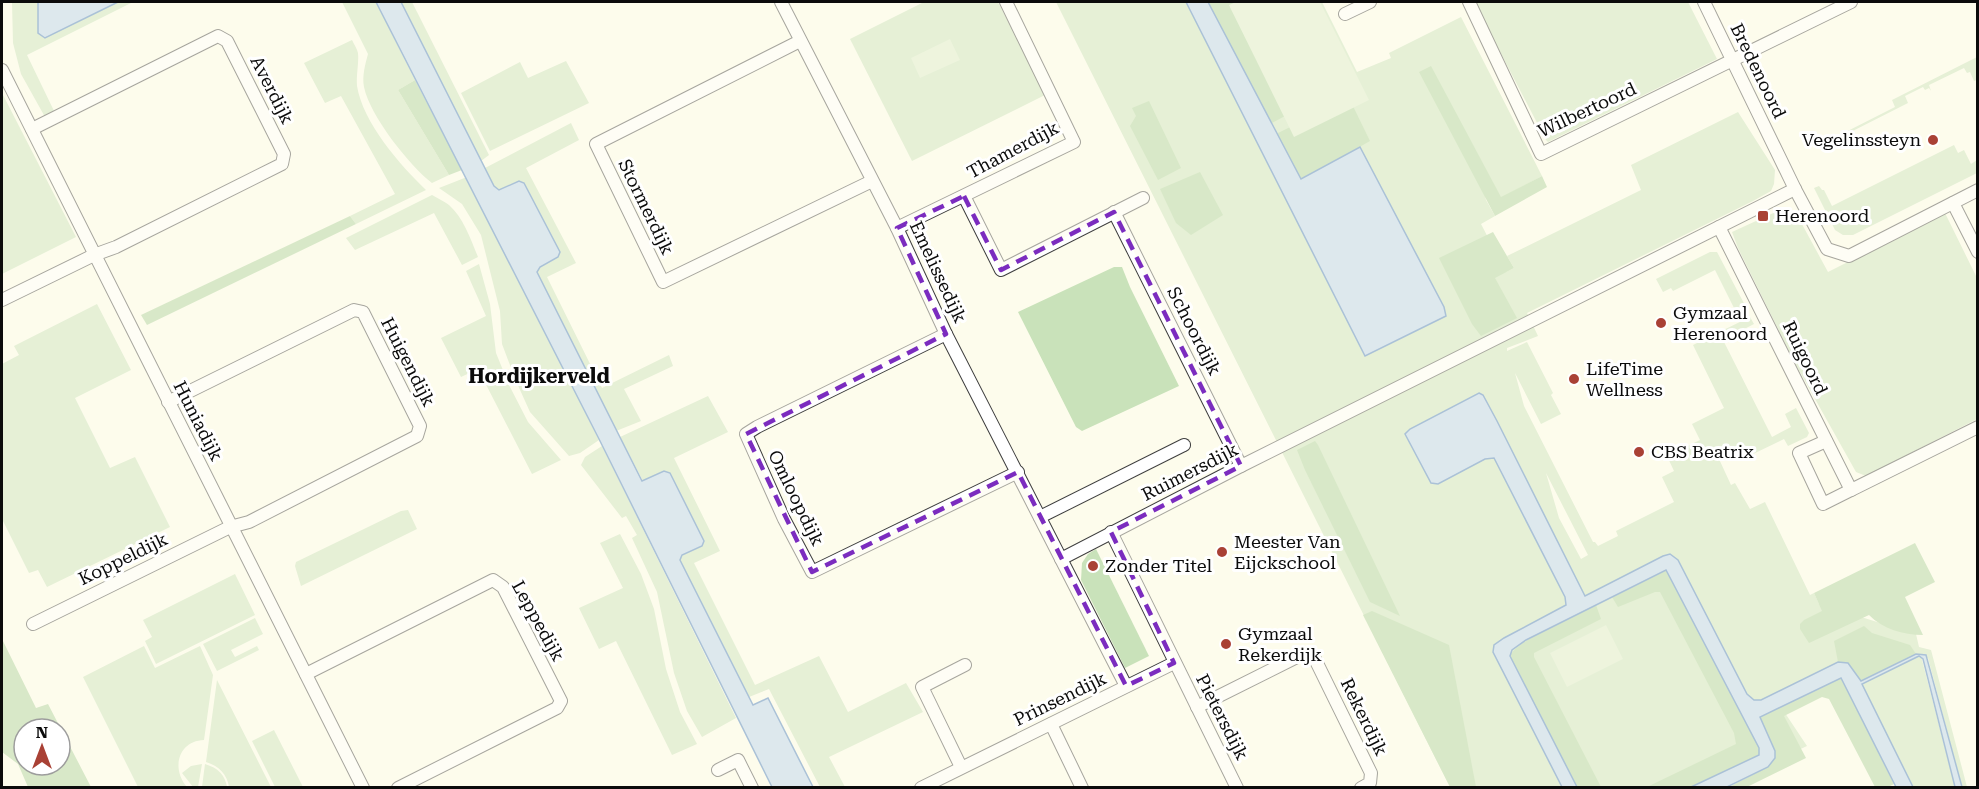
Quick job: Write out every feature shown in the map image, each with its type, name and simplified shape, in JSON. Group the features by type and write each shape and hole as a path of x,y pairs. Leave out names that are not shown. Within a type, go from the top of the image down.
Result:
{"street":[{"name":"Emelissedijk","path":"781,2 897,228 946,334 1061,559"},
{"name":"Thamerdijk","path":"897,228 1074,142 1006,2"},
{"path":"1345,14 1370,2"},
{"name":"Wilbertoord","path":"1469,2 1541,154 1733,60"},
{"name":"Bredenoord","path":"1704,2 1795,189 1827,249 1849,256 1977,190"},
{"path":"1733,60 1851,2"},
{"name":"Averdijk","path":"32,129 218,36 227,41 284,154 282,164 116,247 94,255"},
{"name":"Stormerdijk","path":"800,41 596,144 663,282 872,181"},
{"name":"Huniadijk","path":"2,70 363,788"},
{"path":"1719,227 1795,189"},
{"path":"964,196 1001,270 1143,198"},
{"path":"1953,203 1977,252"},
{"name":"Schoordijk","path":"1114,213 1241,466"},
{"name":"Ruigoord","path":"1719,227 1851,490"},
{"name":"Ruimersdijk","path":"1061,559 1241,466 1719,227"},
{"path":"2,300 94,255"},
{"name":"Huigendijk","path":"168,402 354,310 363,312 415,415 420,426 417,436 249,522 230,527"},
{"name":"Omloopdijk","path":"946,334 746,434 807,564 812,572 1018,472"},
{"path":"1826,441 1798,453 1823,504 1977,427"},
{"name":"Ruimersdijk","path":"1040,517 1184,445"},
{"name":"Koppeldijk","path":"33,624 230,527"},
{"path":"1111,532 1174,663"},
{"path":"1061,559 1126,686"},
{"name":"Leppedijk","path":"306,674 493,580 503,587 561,701 557,708 398,788"},
{"name":"Rekerdijk","path":"1197,708 1303,654 1310,653 1371,772 1366,785"},
{"name":"Prinsendijk","path":"922,787 1174,663"},
{"name":"Pietersdijk","path":"1174,663 1237,788"},
{"path":"961,767 922,687 965,665"},
{"path":"1051,724 1082,788"},
{"path":"718,770 738,760 752,788"}],"highlighted area":[{"path":"964,196 1001,270 1114,212 1241,466 1111,532 1174,663 1126,686 1018,472 812,572 746,434 946,334 897,228"}],"green space":[{"path":"12,2 38,2 38,33 44,38 118,2 133,2 27,55 55,113 45,117 21,74 13,43"},
{"path":"342,2 376,2 415,80 398,90 449,175 432,183 402,152 382,125 364,87 368,54"},
{"path":"401,2 412,2 489,155 481,161"},
{"path":"924,2 998,2 1045,95 912,161 850,39"},
{"path":"1056,2 1322,2 1357,72 1391,58 1389,53 1461,17 1542,176 1501,198 1471,142 1486,200 1495,216 1481,224 1506,272 1514,268 1507,256 1641,190 1631,165 1738,112 1775,170 1771,191 1527,313 1538,336 1507,348 1507,351 1527,342 1561,414 1541,424 1515,373 1524,406 1593,542 1598,546 1618,536 1616,531 1674,502 1662,477 1674,471 1667,456 1700,440 1692,424 1724,408 1693,345 1750,317 1754,324 1723,340 1772,437 1791,427 1785,414 1796,408 1809,433 1807,437 1788,446 1784,439 1751,455 1745,445 1719,459 1731,485 1735,483 1750,509 1765,502 1810,595 1814,593 1819,604 1916,634 1919,647 1931,650 1967,787 1962,787 1928,658 1921,656 1955,787 1897,787 1838,687 1785,713 1807,746 1719,787 1450,787","holes":["1546,473 1588,555 1581,559 1559,518"]},
{"path":"1208,2 1237,2 1230,7 1285,116 1270,124"},
{"path":"1236,2 1320,2 1369,100 1294,137 1229,5"},
{"path":"1474,2 1688,2 1717,59 1548,142"},
{"path":"950,39 960,60 920,78 911,58"},
{"path":"352,40 358,53 357,86 367,114 394,156 426,190 356,224 350,216 395,194 341,96 325,103 304,63"},
{"path":"1977,57 1977,80 1974,81 1970,72 1967,73 1964,68 1929,85 1931,91 1923,87 1905,96 1908,103 1827,144 1826,142 1895,107 1892,100"},
{"path":"566,61 589,103 490,151 461,93 520,62 528,78"},
{"path":"1431,66 1501,197 1542,176 1547,187 1495,216 1419,72"},
{"path":"415,80 462,170 449,175 398,90"},
{"path":"2,93 76,237 2,274"},
{"path":"1349,98 1370,141 1301,180 1276,134"},
{"path":"1149,101 1181,168 1158,180 1130,126 1136,116 1132,108"},
{"path":"571,123 579,140 526,168 576,263 547,277 602,388 669,355 673,366 624,389 641,421 616,431 537,272 540,267 558,257 519,181 499,190 494,186 485,168"},
{"path":"1954,145 1958,153 1964,150 1971,164 1977,160 1977,173 1853,235 1843,235 1835,230 1814,188 1819,186 1824,190 1832,206"},
{"path":"1200,172 1223,215 1191,235 1176,223 1160,189"},
{"path":"467,177 599,440 580,453 569,456 530,412 516,381 502,344 500,311 481,235 462,204 439,188"},
{"path":"432,195 454,210 466,229 478,257 462,265 434,213 355,250 346,238"},
{"path":"1782,209 1797,215 1828,272 1945,213 1977,278 1977,419 1866,476 1856,472 1796,365 1732,232"},
{"path":"350,216 356,224 147,325 141,315"},
{"path":"1493,232 1514,268 1495,278 1517,318 1481,336 1472,324 1439,258"},
{"path":"1710,252 1717,252 1747,309 1737,314 1715,270 1673,291 1671,288 1663,292 1656,279"},
{"path":"479,264 490,304 496,353 509,385 528,422 561,460 532,474 478,369 461,377 441,338 486,316 466,271"},
{"path":"1114,267 1122,267 1179,386 1082,431 1076,427 1018,312"},
{"path":"97,304 131,370 75,398 110,468 135,457 170,527 47,587 38,570 29,573 2,519 2,364 19,355 14,346"},
{"path":"708,396 728,432 674,458 720,551 694,563 755,685 819,656 848,712 906,683 923,712 829,757 845,787 820,787 769,689 749,697 680,560 682,555 702,546 664,471 643,481 620,437"},
{"path":"1315,441 1400,616 1370,602 1305,470 1297,450"},
{"path":"602,446 736,718 702,737 687,711 674,673 657,592 632,538 637,535 626,516 622,518 581,465 585,457"},
{"path":"408,510 417,529 301,586 296,562 401,511"},
{"path":"620,534 641,574 654,609 666,669 680,712 697,744 672,755 616,641 599,649 579,608 623,588 600,543"},
{"path":"1915,543 1935,582 1905,597 1923,635 1894,630 1869,615 1809,643 1800,629 1800,624 1822,611 1814,593"},
{"path":"1096,549 1149,656 1125,668 1081,580 1082,563 1088,554"},
{"path":"1666,570 1759,748 1759,755 1691,787 1647,787 1736,744 1734,733 1660,592 1618,607 1612,597"},
{"path":"235,574 255,615 156,664 145,641 152,637 143,620"},
{"path":"1596,605 1601,619 1534,653 1601,787 1577,787 1510,656 1514,650 1534,636"},
{"path":"1372,611 1449,645 1476,787 1450,787 1363,615"},
{"path":"255,618 263,634 231,650 235,657 257,646 259,650 217,671 203,644"},
{"path":"1606,625 1623,659 1567,687 1550,653"},
{"path":"1864,626 1872,633 1910,645 1916,654 1861,682 1849,665 1838,662 1834,641"},
{"path":"2,639 36,708 48,704 55,717 12,717 12,760 2,752"},
{"path":"144,646 155,668 200,646 213,675 204,740 188,745 178,764 182,780 187,787 138,787 83,677"},
{"path":"1837,678 1842,678 1894,784 1888,787 1875,787 1829,699 1822,697 1784,716 1806,758 1747,787 1727,788 1768,767 1775,758 1760,717"},
{"path":"217,680 271,787 229,787 222,771 206,762"},
{"path":"274,730 303,787 275,787 252,741"},
{"path":"72,750 91,787 28,787 24,777 72,777"},
{"path":"202,764 198,787 193,787 182,773 191,766"},
{"path":"205,764 220,772 227,787 202,787"}],"water":[{"path":"38,2 118,2 45,38 38,33"},
{"path":"376,2 401,2 494,186 499,190 519,181 524,183 560,252 558,257 540,267 537,272 642,481 664,471 670,473 704,541 702,546 682,555 680,560 753,705 768,698 813,787 772,787 599,439"},
{"path":"1186,2 1208,2 1301,179 1360,147 1444,307 1446,316 1365,356"},
{"path":"1479,393 1483,395 1497,421 1585,596 1670,554 1678,560 1747,694 1754,700 1761,700 1838,662 1848,663 1861,681 1916,654 1926,655 1962,787 1955,787 1923,659 1919,656 1862,684 1913,787 1896,787 1841,678 1760,717 1775,751 1775,758 1768,767 1727,787 1691,787 1759,755 1759,748 1666,570 1526,640 1512,650 1510,656 1577,787 1562,787 1493,652 1494,645 1504,638 1566,605 1565,597 1494,458 1485,459 1438,484 1431,483 1405,434 1410,429"}],"place":[{"name":"Vegelinssteyn","path":"1933,140"},
{"name":"Herenoord","path":"1763,216"},
{"name":"Gymzaal Herenoord","path":"1661,323"},
{"name":"LifeTime Wellness","path":"1574,379"},
{"name":"CBS Beatrix","path":"1639,452"},
{"name":"Meester Van Eijckschool","path":"1222,552"},
{"name":"Zonder Titel","path":"1093,566"},
{"name":"Gymzaal Rekerdijk","path":"1226,644"}],"district":[{"name":"Hordijkerveld","path":"539,376"}]}
